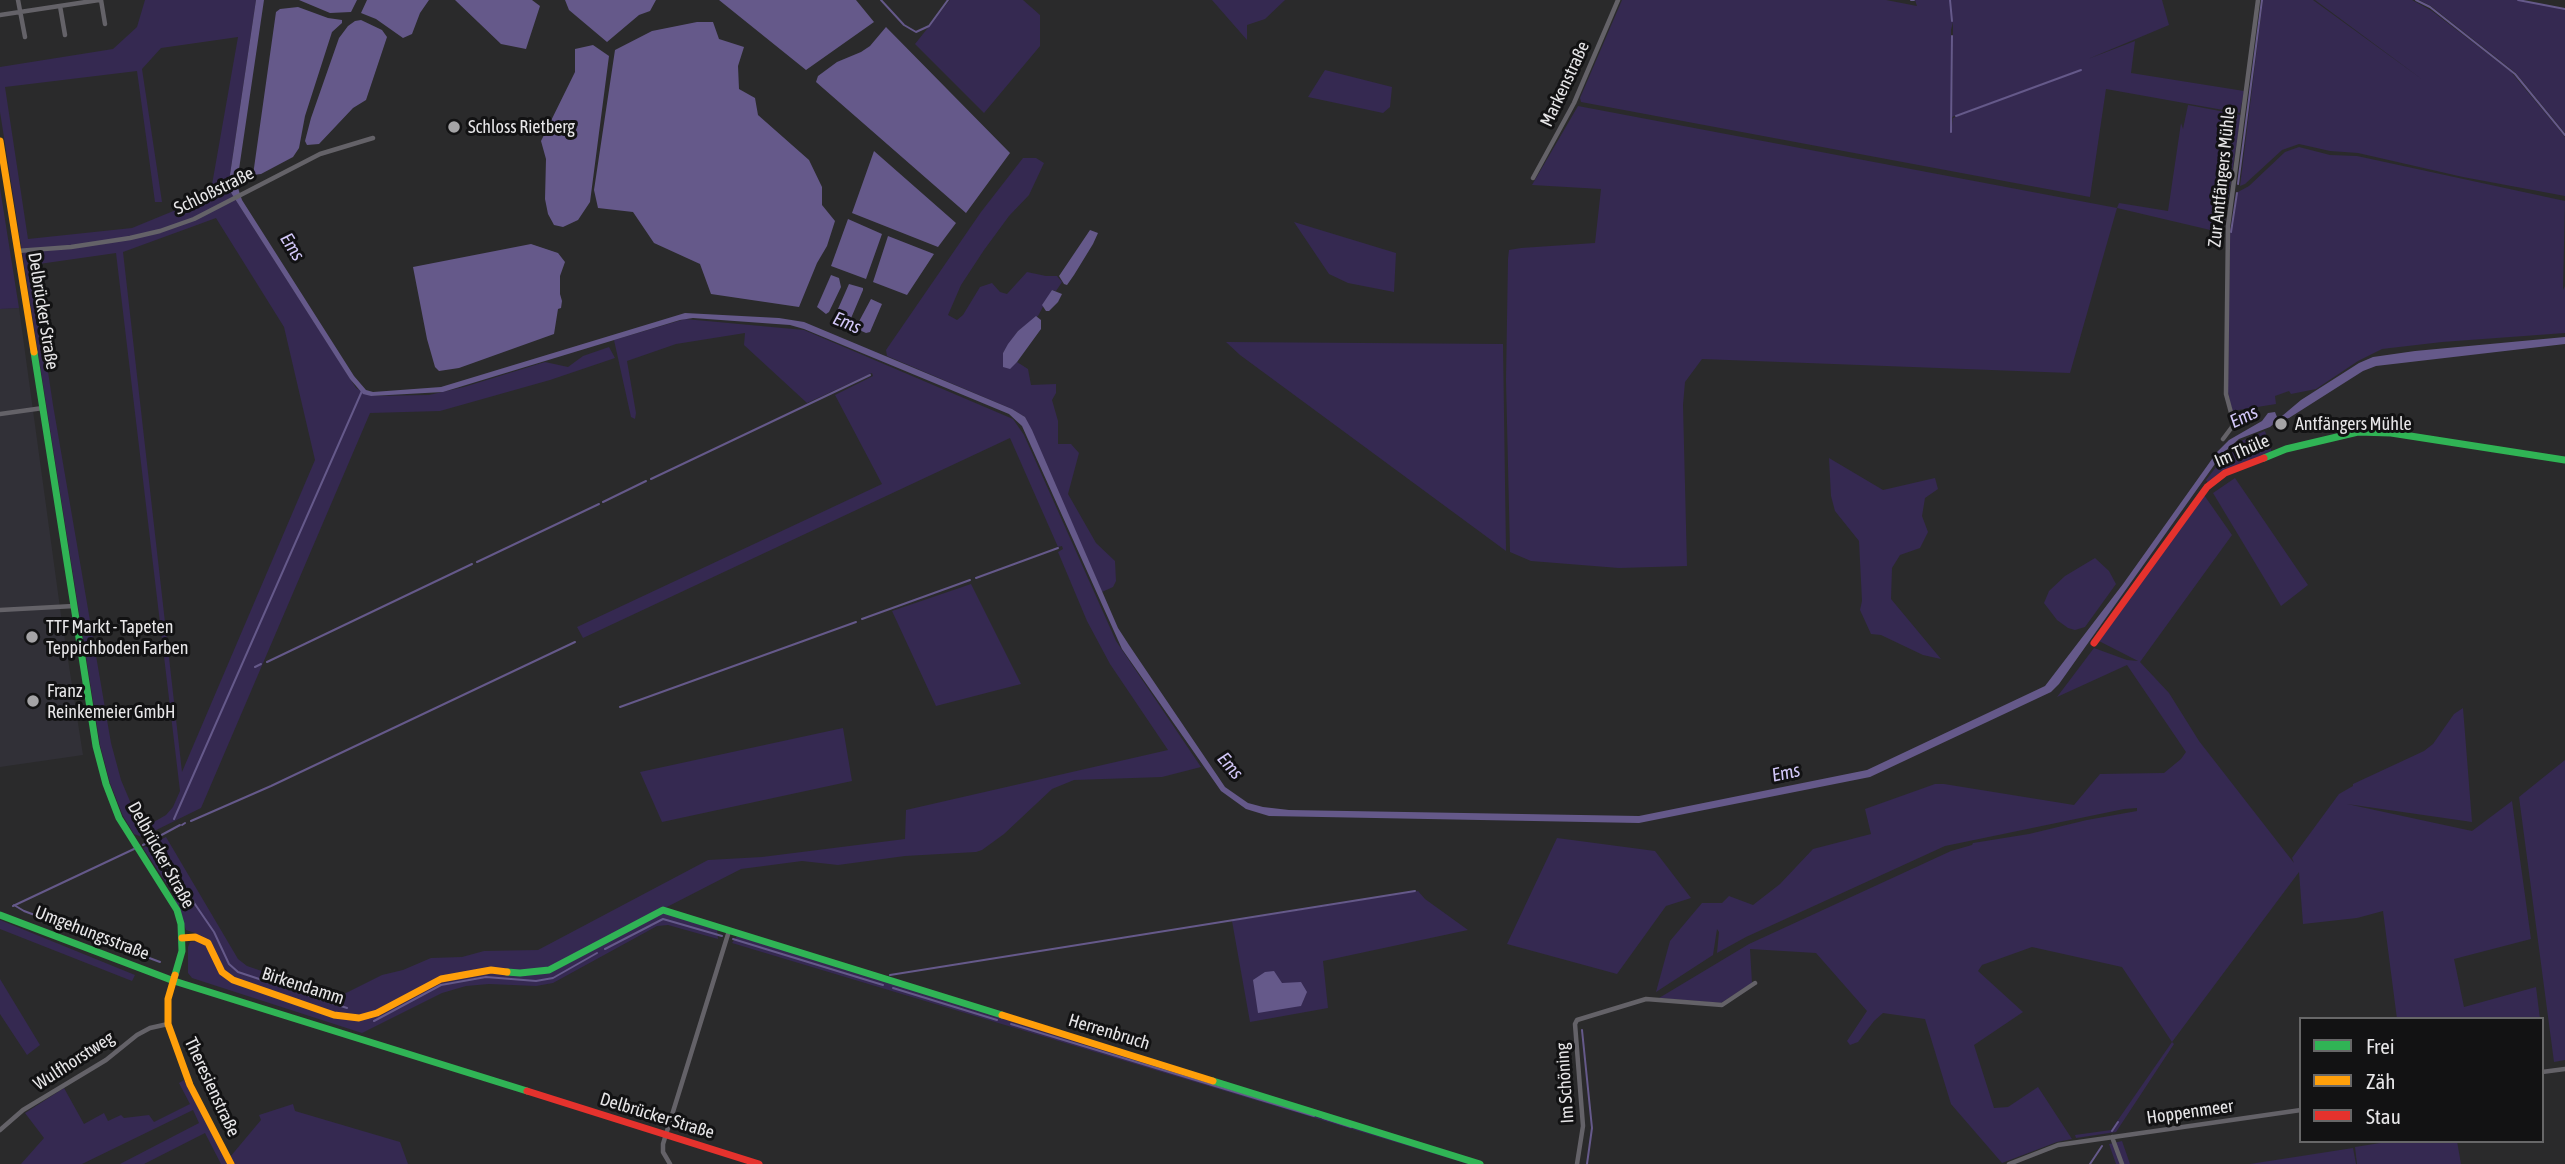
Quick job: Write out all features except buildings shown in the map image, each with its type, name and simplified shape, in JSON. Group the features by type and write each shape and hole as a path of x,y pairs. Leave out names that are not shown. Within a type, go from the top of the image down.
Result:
{"street":[{"path":"18,0 25,37"},
{"path":"0,15 100,0 105,24"},
{"name":"Markenstraße","path":"1533,178 1574,103 1618,0"},
{"name":"Zur Antfängers Mühle","path":"2224,439 2232,427 2233,419 2226,394 2228,226 2258,0"},
{"path":"60,6 65,35"},
{"name":"Schloßstraße","path":"17,251 71,247 160,231 194,219 320,154 373,138"},
{"name":"Delbrücker Straße","path":"0,141 96,746 119,818 169,894 177,911 182,938 181,959 174,981 759,1164"},
{"path":"0,414 43,408"},
{"name":"Im Thüle","path":"2094,643 2207,487 2225,473 2286,449 2358,432 2391,433 2565,460"},
{"path":"0,610 74,606"},
{"name":"Birkendamm","path":"182,938 195,937 208,943 222,972 233,980 334,1014 359,1018 377,1013 441,979 491,970 520,974 549,970 663,910"},
{"name":"Herrenbruch","path":"663,910 1480,1164"},
{"name":"Umgehungsstraße","path":"0,915 174,981"},
{"path":"670,1164 663,1152 666,1136 729,931"},
{"name":"Theresienstraße","path":"174,981 169,999 168,1024 190,1085 231,1164"},
{"name":"Im Schöning","path":"1577,1164 1583,1126 1575,1024 1577,1020 1646,999 1722,1005 1755,984"},
{"name":"Wulfhorstweg","path":"0,1130 23,1110 106,1060 137,1035 150,1028 168,1024"},
{"path":"2544,1072 2565,1069"},
{"name":"Hoppenmeer","path":"2112,1137 2299,1110"},
{"path":"2009,1164 2058,1145 2112,1137 2122,1164"}],"shaded area":[{"path":"145,0 256,0 228,188 356,388 371,396 429,395 545,362 568,367 583,356 609,347 615,358 550,380 440,411 370,413 201,808 142,837 134,834 123,816 110,783 100,745 0,112 0,67 113,49 137,27","holes":["238,37 210,196 132,228 28,239 5,87 137,71 155,202 162,202 142,69 161,48","216,218 284,327 315,460 182,772 123,252","116,253 180,791 166,815 145,827 121,780 111,743 53,405 32,265"]},
{"path":"950,0 1023,0 1040,15 1040,46 984,113 915,44"},
{"path":"1212,0 1285,0 1265,19 1247,25 1247,40"},
{"path":"1622,0 1886,0 1917,6 1915,0 2162,0 2169,25 2088,59 2135,41 2131,73 2244,91 2240,113 2106,89 2090,197 1581,102 1580,98","holes":["1953,22 1952,117 2085,68 1953,118 1951,134"]},
{"path":"2263,0 2313,0 2423,80 2315,0 2412,0 2432,11 2511,72 2565,137 2565,196 2463,177 2358,153 2330,151 2299,144 2282,150 2240,186"},
{"path":"2419,0 2520,0 2565,9 2565,133 2516,73 2431,6"},
{"path":"1325,70 1392,87 1390,107 1383,113 1308,97"},
{"path":"2188,105 2241,115 2223,233 2117,208 2119,203 2168,211 2181,123 2183,129"},
{"path":"1578,106 2117,208 2070,373 1702,359 1685,382 1683,405 1687,566 1619,568 1531,561 1510,552 1506,380 1509,250 1595,243 1601,189 1532,185"},
{"path":"2299,147 2330,155 2357,156 2565,201 2565,333 2382,349 2358,361 2316,389 2291,394 2289,391 2275,396 2276,404 2232,411 2228,392 2230,229 2238,192 2249,186 2285,152"},
{"path":"1023,158 1036,158 1044,163 1029,195 1009,216 961,285 948,315 957,320 963,315 980,287 992,283 1000,292 1007,294 1027,272 1057,276 1062,282 1056,291 1052,290 1038,316 1018,331 1003,353 1010,368 1017,362 1028,369 1031,385 1056,384 1056,393 1052,400 1058,421 1058,444 1071,444 1079,453 1068,494 1096,543 1115,561 1116,581 1113,587 1102,592 1025,417 887,356 886,350 981,212"},
{"path":"0,188 19,308 0,309"},
{"path":"1294,222 1396,253 1394,292 1348,283 1329,274"},
{"path":"19,308 83,755 0,767 0,309"},
{"path":"685,319 804,330 1013,419 1024,435 1116,641 1201,767 1162,777 1074,780 1052,789 1004,834 976,852 905,856 838,865 802,861 741,869 661,910 717,930 718,939 668,925 657,926 553,983 536,986 466,986 442,993 362,1033 192,978 188,973 188,947 190,942 196,941 195,933 186,930 172,892 143,848 166,837 238,959 247,966 338,997 382,975 403,970 431,958 462,957 484,951 538,950 708,860 762,857 905,839 906,810 1168,750 1110,664 1087,621 1058,552 1063,549 1062,546 1058,547 1010,438 583,638 577,627 882,484 835,395 873,376 872,373 807,403 744,345 745,333 676,344 627,361 636,413 635,419 631,417 614,340"},
{"path":"1226,342 1503,344 1506,551 1240,355"},
{"path":"2265,431 2272,453 2208,483 2206,480 2234,444"},
{"path":"1829,458 1883,490 1935,478 1938,489 1925,498 1922,516 1928,532 1920,548 1900,555 1892,568 1891,599 1941,659 1923,655 1881,635 1871,634 1860,610 1862,601 1859,541 1835,511 1831,496"},
{"path":"2235,478 2308,585 2281,606 2213,493"},
{"path":"2204,495 2232,535 2140,662 2169,693 2199,741 2294,863 2292,858 2339,794 2353,784 2424,751 2433,744 2454,714 2463,708 2472,822 2347,804 2472,831 2512,801 2531,939 2454,959 2464,1007 2536,987 2540,1017 2397,1017 2383,911 2357,918 2303,924 2299,872 2172,1042 2122,967 2032,947 1982,965 1978,971 2023,1012 1974,1045 1994,1108 2008,1107 2038,1087 2072,1139 2002,1163 1951,1104 1925,1019 1883,1013 1858,1042 1850,1045 1847,1041 1867,1011 1816,953 1750,949 1752,983 1721,1003 1659,998 1749,944 1951,851 1973,843 2137,811 2137,808 2124,809 1945,846 1746,937 1717,953 1717,929 1713,955 1656,992 1670,941 1702,903 1722,903 1729,896 1753,905 1780,884 1813,849 1871,834 1865,809 1935,784 2074,805 2100,774 2164,773 2186,752 2127,665 2057,697 2094,648 2127,660 2138,661 2099,641"},
{"path":"2095,558 2109,571 2116,584 2085,627 2075,630 2068,628 2057,620 2044,603 2049,591 2065,576"},
{"path":"971,584 1021,684 936,706 892,611"},
{"path":"843,728 852,781 662,822 640,772"},
{"path":"2565,760 2565,1060 2554,1062 2519,797"},
{"path":"1557,838 1655,851 1691,898 1666,906 1617,974 1507,944"},
{"path":"1418,891 1468,930 1323,961 1328,1008 1250,1022 1232,921"},
{"path":"0,920 135,975 132,981 0,929"},
{"path":"738,935 1477,1164 1468,1164 732,943"},
{"path":"0,979 40,1045 27,1055 0,1014"},
{"path":"2172,1042 2174,1044 2116,1132 2076,1138 2075,1135 2111,1130"},
{"path":"184,1080 228,1164 221,1164 205,1133 144,1164 120,1164 199,1123 193,1110 82,1164 21,1164 44,1138 25,1113 64,1088 84,1124 104,1113 108,1121 121,1115 124,1118 149,1115 154,1122 190,1104 179,1083"},
{"path":"293,1104 295,1111 400,1142 408,1164 234,1164 230,1157 261,1120 259,1115"},
{"path":"2122,1141 2130,1164 2116,1164 2109,1144"},
{"path":"2380,1143 2457,1143 2461,1164 2357,1164 2355,1147"},
{"path":"2353,1148 2356,1164 2250,1164"}],"water":[{"path":"256,0 264,0 238,188 242,200 354,376 366,390 373,392 441,387 685,313 779,318 804,322 1012,409 1025,417 1032,430 1118,628 1225,787 1248,803 1263,807 1289,810 1639,816 1867,770 2045,686 2123,584 2217,452 2229,440 2262,421 2268,413 2275,412 2277,417 2282,416 2301,400 2373,357 2565,337 2565,344 2376,366 2363,371 2289,418 2239,439 2222,454 2051,692 1870,777 1639,823 1269,816 1246,809 1221,791 1122,649 1022,426 1009,414 804,329 790,325 693,318 443,392 371,396 363,394 350,379 228,188"},
{"path":"299,0 357,0 351,12 330,13"},
{"path":"367,0 429,0 420,13 412,34 403,38 376,19 361,13"},
{"path":"455,0 532,0 540,6 526,49 501,44"},
{"path":"565,0 656,0 650,11 639,15 607,42 569,10"},
{"path":"719,0 856,0 874,22 806,70"},
{"path":"298,7 342,20 342,23 332,32 305,116 299,148 293,157 261,174 253,175 276,12"},
{"path":"361,20 382,30 387,37 366,100 353,108 319,144 307,145 305,141 311,118 339,38 348,26"},
{"path":"697,22 713,22 719,39 744,47 738,66 739,89 755,98 758,115 809,160 822,187 822,205 835,221 827,246 799,307 711,294 700,264 654,243 633,212 598,208 594,190 615,50 652,31"},
{"path":"886,27 1010,153 966,213 816,82 818,76 837,62 870,46"},
{"path":"593,45 609,56 590,202 578,220 563,227 554,225 548,214 545,199 546,159 541,141 575,72 575,49"},
{"path":"874,151 956,223 938,247 852,213"},
{"path":"848,219 882,234 866,279 831,266"},
{"path":"1090,230 1098,233 1093,244 1067,285 1064,284 1059,276"},
{"path":"888,236 934,254 907,295 873,282"},
{"path":"531,244 558,253 565,262 560,276 561,308 558,309 554,334 459,368 439,371 435,367 427,339 413,267"},
{"path":"831,275 839,278 841,287 826,314 817,307"},
{"name":"Ems","path":"849,284 863,290 849,323 845,325 834,318"},
{"path":"1052,290 1062,294 1058,302 1046,311 1042,305"},
{"path":"871,299 882,304 870,332 866,333 856,327"},
{"path":"1036,316 1041,320 1041,329 1010,369 1003,367 1003,353 1008,344 1018,331"},
{"path":"1274,971 1282,983 1301,982 1307,992 1301,1006 1258,1013 1253,980 1265,972"}],"waterway":[{"path":"881,0 904,25 916,32 929,26 948,0"},
{"path":"1950,0 1952,21"},
{"path":"2238,184 2262,0"},
{"path":"2416,0 2430,7 2515,74 2565,135"},
{"path":"2518,0 2565,9"},
{"path":"1951,132 1952,36"},
{"path":"1956,116 2081,70"},
{"path":"2231,232 2237,193"},
{"path":"651,479 870,375"},
{"path":"174,819 362,391"},
{"path":"603,502 646,481"},
{"path":"477,562 599,504"},
{"path":"976,578 1058,548"},
{"path":"267,662 472,564"},
{"path":"862,619 970,580"},
{"path":"620,707 856,622"},
{"path":"191,821 575,642"},
{"path":"255,667 261,664"},
{"path":"143,845 180,825"},
{"path":"151,840 214,932 229,964 238,972 347,1008"},
{"path":"13,906 134,849"},
{"path":"890,975 1415,891"},
{"path":"14,905 160,962"},
{"path":"605,949 663,919 722,936"},
{"path":"733,939 883,985"},
{"path":"374,1021 441,985 486,977 536,981 553,978 597,953"},
{"path":"893,988 997,1020"},
{"path":"1011,1024 1314,1116"},
{"path":"1582,1030 1592,1128 1587,1164"},
{"path":"1323,1118 1351,1127"},
{"path":"2112,1131 2118,1122"},
{"path":"2090,1164 2102,1146"}],"traffic: fast":[{"path":"34,352 96,746 119,818 177,910 181,924 182,951 175,975"},
{"path":"2264,458 2286,449 2358,432 2391,433 2565,460"},
{"path":"507,972 549,970 663,910 1002,1015"},
{"path":"0,915 174,981 527,1091"},
{"path":"1213,1081 1480,1164"}],"traffic: slow":[{"path":"0,141 34,352"},
{"path":"182,938 195,937 208,943 222,972 233,980 334,1015 359,1018 377,1013 441,979 491,970 507,972"},
{"path":"175,975 168,999 168,1024 190,1085 231,1164"},
{"path":"1002,1015 1213,1081"}],"traffic: jam":[{"path":"2094,643 2207,487 2225,473 2264,458"},
{"path":"527,1091 759,1164"}],"place":[{"name":"Schloss Rietberg","path":"454,127"},
{"name":"Antfängers Mühle","path":"2281,424"},
{"name":"TTF Markt - Tapeten Teppichboden Farben","path":"32,637"},
{"name":"Franz Reinkemeier GmbH","path":"33,701"}]}
